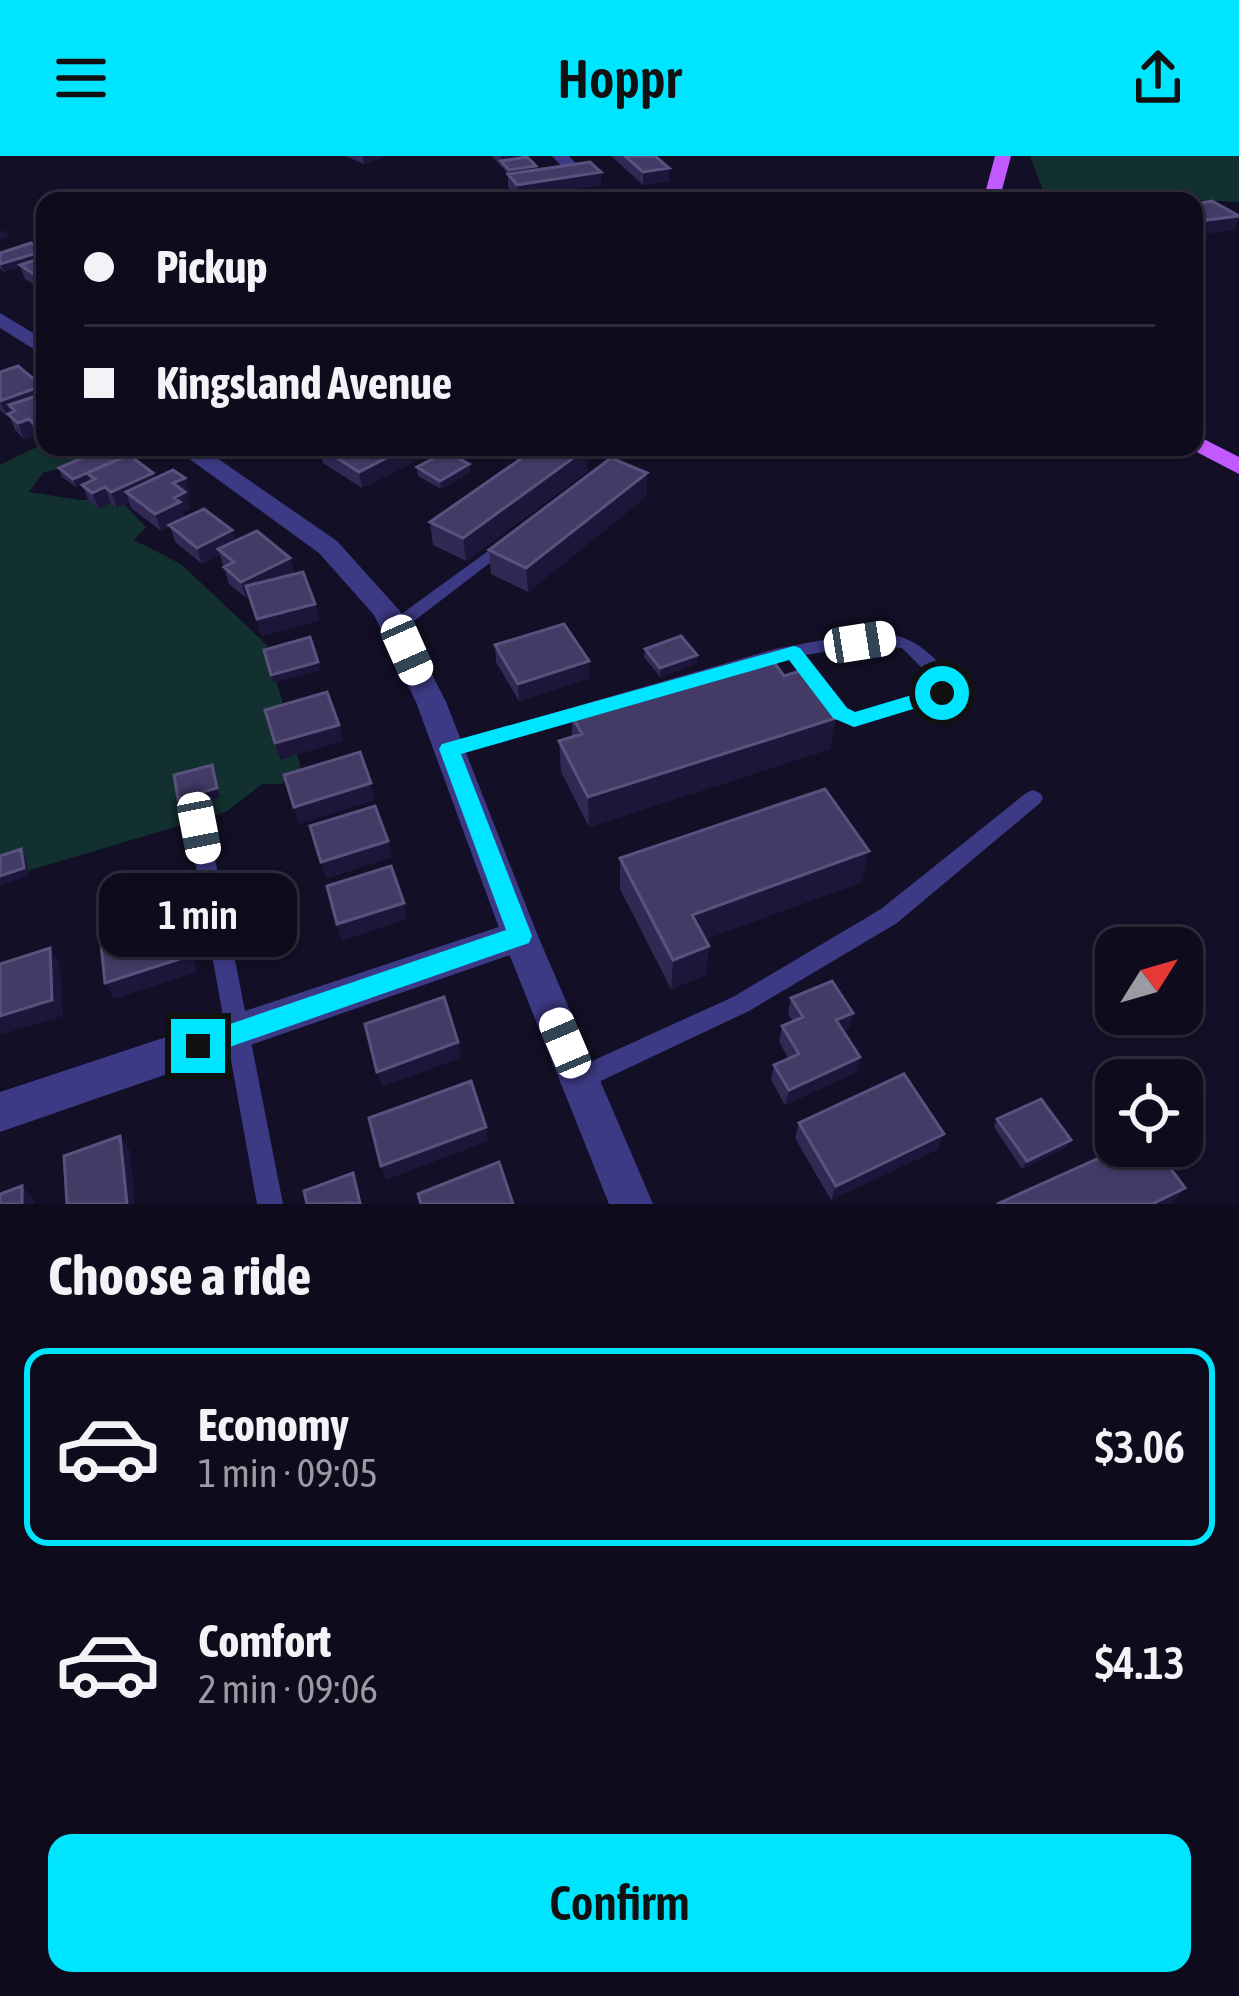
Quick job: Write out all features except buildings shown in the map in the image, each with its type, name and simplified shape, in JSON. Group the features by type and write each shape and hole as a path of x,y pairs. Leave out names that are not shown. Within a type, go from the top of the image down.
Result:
{"main road":[{"path":"994,192 1004,156"},
{"path":"1203,446 1239,467"}],"street":[{"path":"0,319 36,344"},
{"path":"198,456 328,547 361,577 395,626 631,1204"},
{"path":"0,1112 520,936"}],"lane":[{"path":"395,626 524,530"},
{"path":"449,749 794,652 893,637 909,644 950,686 942,693 854,719 840,713 794,652"},
{"path":"579,1079 741,1004 889,916 1033,797"},
{"path":"199,828 270,1204"}],"green space":[{"path":"1030,156 1239,156 1239,202 1203,200 1203,192 1044,192"},
{"path":"36,447 36,456 93,456 44,472 29,492 120,500 146,527 134,540 181,564 266,644 301,768 282,784 262,784 226,812 0,879 0,465"}],"route":[{"path":"198,1046 520,936 449,749 794,652 840,713 854,719 942,693"}]}
